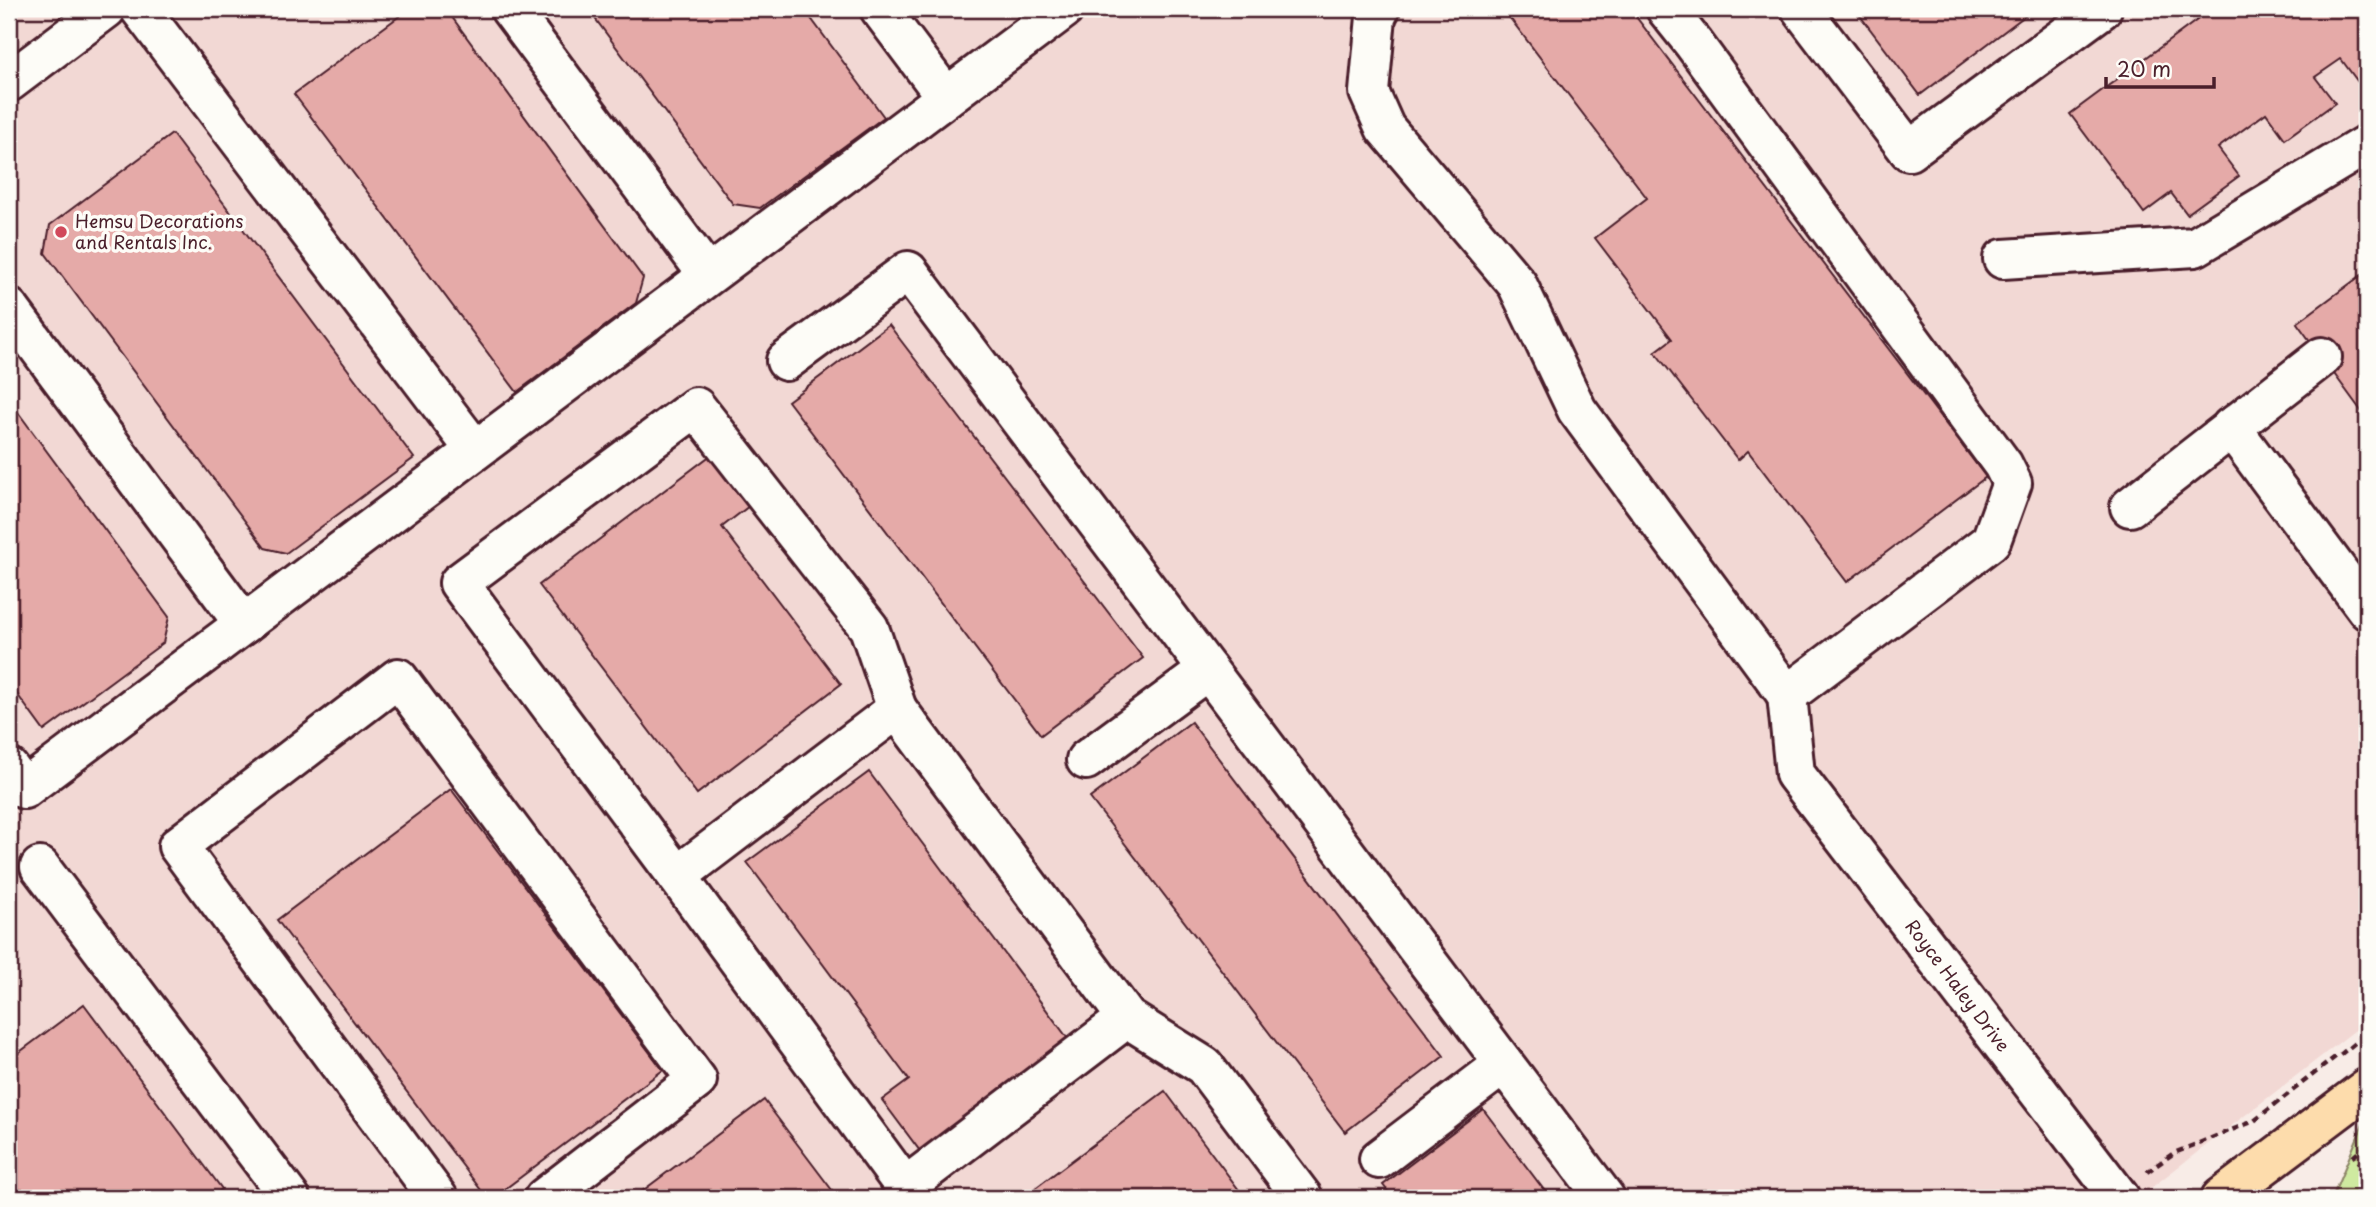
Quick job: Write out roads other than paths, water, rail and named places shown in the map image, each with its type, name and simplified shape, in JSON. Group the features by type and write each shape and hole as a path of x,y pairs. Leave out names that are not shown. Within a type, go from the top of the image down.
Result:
{"main road":[{"path":"2221,1198 2356,1074"}],"street":[{"path":"9,82 106,9"},
{"path":"141,9 475,450"},
{"path":"510,9 708,275"},
{"path":"880,9 946,97"},
{"path":"9,768 24,789 1064,9"},
{"path":"1380,9 1376,17 1369,92 1385,128 1517,284 1577,410 1787,695 1991,541 2012,483 2003,465 1702,54 1666,9"},
{"path":"1801,9 1909,151 2102,9"},
{"path":"2003,259 2195,247 2367,144"},
{"path":"786,361 908,271 1605,1198"},
{"path":"9,308 244,624"},
{"path":"2130,507 2322,357"},
{"path":"1127,1018 903,1193 677,876 459,583 696,407 869,628 897,709 1127,1018 1204,1066 1303,1198"},
{"path":"2231,427 2367,610"},
{"path":"1086,760 1208,670"},
{"path":"438,1198 178,846 398,678 697,1080 544,1198"},
{"name":"Royce Haley Drive","path":"1787,695 1795,774 2119,1197"},
{"path":"677,876 897,709"},
{"path":"40,867 290,1198"},
{"path":"1379,1159 1504,1064"}],"place":[{"name":"Hemsu Decorations and Rentals Inc.","path":"61,232"}]}
